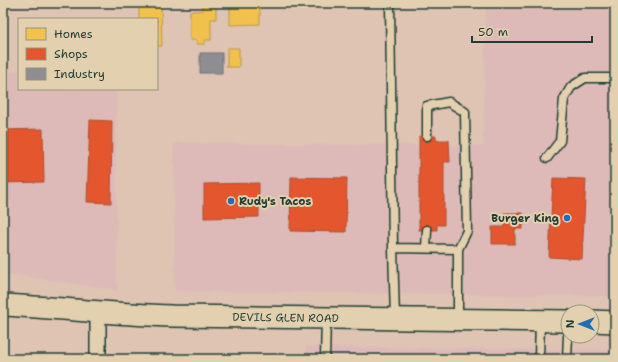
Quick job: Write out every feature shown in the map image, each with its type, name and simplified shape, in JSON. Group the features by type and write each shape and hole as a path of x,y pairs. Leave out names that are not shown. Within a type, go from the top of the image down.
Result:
{"main road":[{"name":"DEVILS GLEN ROAD","path":"3,306 172,316 560,321"},
{"path":"600,321 615,322"}],"street":[{"path":"98,312 98,359"}],"lane":[{"path":"390,3 395,318"},
{"path":"547,158 560,141 564,99 571,86 585,78 609,78"},
{"path":"427,136 427,106 448,102 465,112 467,231 458,249 458,319"},
{"path":"426,248 427,230"},
{"path":"393,248 458,249"},
{"path":"325,359 326,318"},
{"path":"539,359 540,320"},
{"path":"567,359 568,344"}],"shaded area":[{"path":"486,3 615,3 615,296 175,291 174,143 483,146"},
{"path":"18,71 18,90 116,90 117,290 3,273 3,72"},
{"path":"306,347 615,350 615,359 306,359"}],"building: Homes":[{"path":"240,3 260,3 260,24 230,25 230,5 240,5"},
{"path":"161,6 162,46 158,46 158,18 139,18 139,7"},
{"path":"202,6 216,6 216,19 211,19 211,40 205,40 205,44 197,44 197,40 190,40 190,11 202,11"},
{"path":"227,48 239,48 239,67 227,67"}],"building: Shops":[{"path":"90,120 112,121 111,203 87,202"},
{"path":"43,129 44,182 3,183 3,130"},
{"path":"419,136 436,136 436,140 449,140 450,162 444,162 444,225 437,225 437,230 419,230"},
{"path":"291,177 347,178 346,232 290,231"},
{"name":"Burger King","path":"553,178 586,179 582,259 549,257"},
{"name":"Rudy's Tacos","path":"259,183 259,217 204,218 204,184"},
{"path":"504,213 523,213 523,229 515,229 515,244 492,244 492,227 504,227"},
{"path":"431,357 431,359 413,359 413,358"}],"building: Industry":[{"path":"200,53 222,53 222,73 200,73"}],"place":[{"name":"Rudy's Tacos","path":"231,201"},
{"name":"Burger King","path":"567,218"}]}
